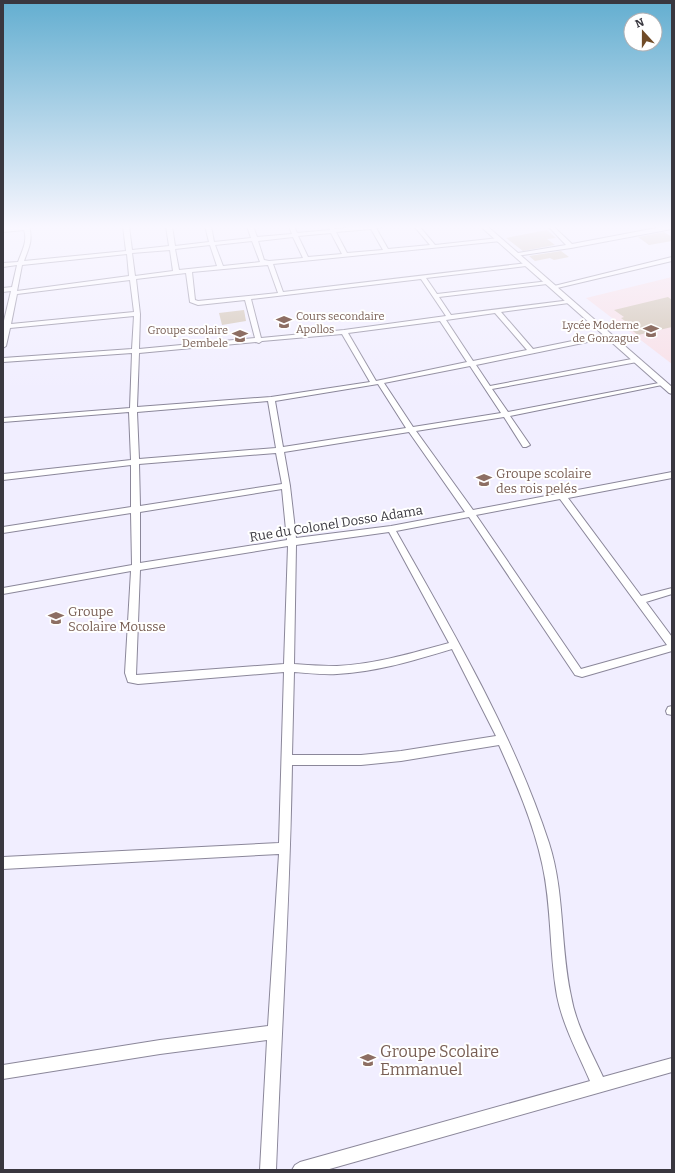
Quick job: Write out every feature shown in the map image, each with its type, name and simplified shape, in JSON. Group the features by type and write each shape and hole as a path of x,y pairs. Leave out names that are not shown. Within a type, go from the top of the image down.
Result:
{"street":[{"path":"3,346 16,281"},
{"path":"3,290 14,291 107,281"},
{"path":"132,281 137,314 133,410 136,567 130,673 132,679 138,680 289,668 337,670 394,662 454,645"},
{"path":"190,281 192,301 194,303 399,281"},
{"path":"276,281 281,294"},
{"path":"425,281 450,318"},
{"path":"545,281 672,391"},
{"path":"435,296 550,285 571,281"},
{"path":"248,298 259,341"},
{"path":"3,360 259,341 344,332 569,301"},
{"path":"497,312 532,351"},
{"path":"6,327 137,314"},
{"path":"442,319 526,445"},
{"path":"344,332 377,383 471,514 578,672 582,673 672,647"},
{"path":"3,420 271,399 377,383 607,336"},
{"path":"489,388 637,360"},
{"path":"3,477 135,462 280,450 505,415 662,383"},
{"path":"268,1170 274,1032 285,848 292,542 286,486 271,399"},
{"name":"Rue du Colonel Dosso Adama","path":"3,592 136,567 292,542 391,529 672,474"},
{"path":"3,530 286,486"},
{"path":"562,496 672,644"},
{"path":"391,529 475,682 531,807 544,845 554,886 564,996 599,1086"},
{"path":"639,600 672,591"},
{"path":"287,760 362,760 401,756 502,740"},
{"path":"3,863 285,848"},
{"path":"3,1072 160,1047 274,1032"},
{"path":"300,1170 672,1065"}],"shaded area":[{"name":"Lycée Moderne de Gonzague","path":"657,281 672,281 672,364 586,298"}],"building":[{"path":"668,297 672,300 672,327 638,335 629,328 633,327 621,318 624,317 614,310"},
{"path":"244,310 246,321 222,325 219,313"}],"place":[{"name":"Cours secondaire Apollos","path":"284,322"},
{"name":"Lycée Moderne de Gonzague","path":"651,331"},
{"name":"Groupe scolaire Dembele","path":"240,336"},
{"name":"Groupe scolaire des rois pelés","path":"484,480"},
{"name":"Groupe Scolaire Mousse","path":"56,618"},
{"name":"Groupe Scolaire Emmanuel","path":"368,1060"}]}
